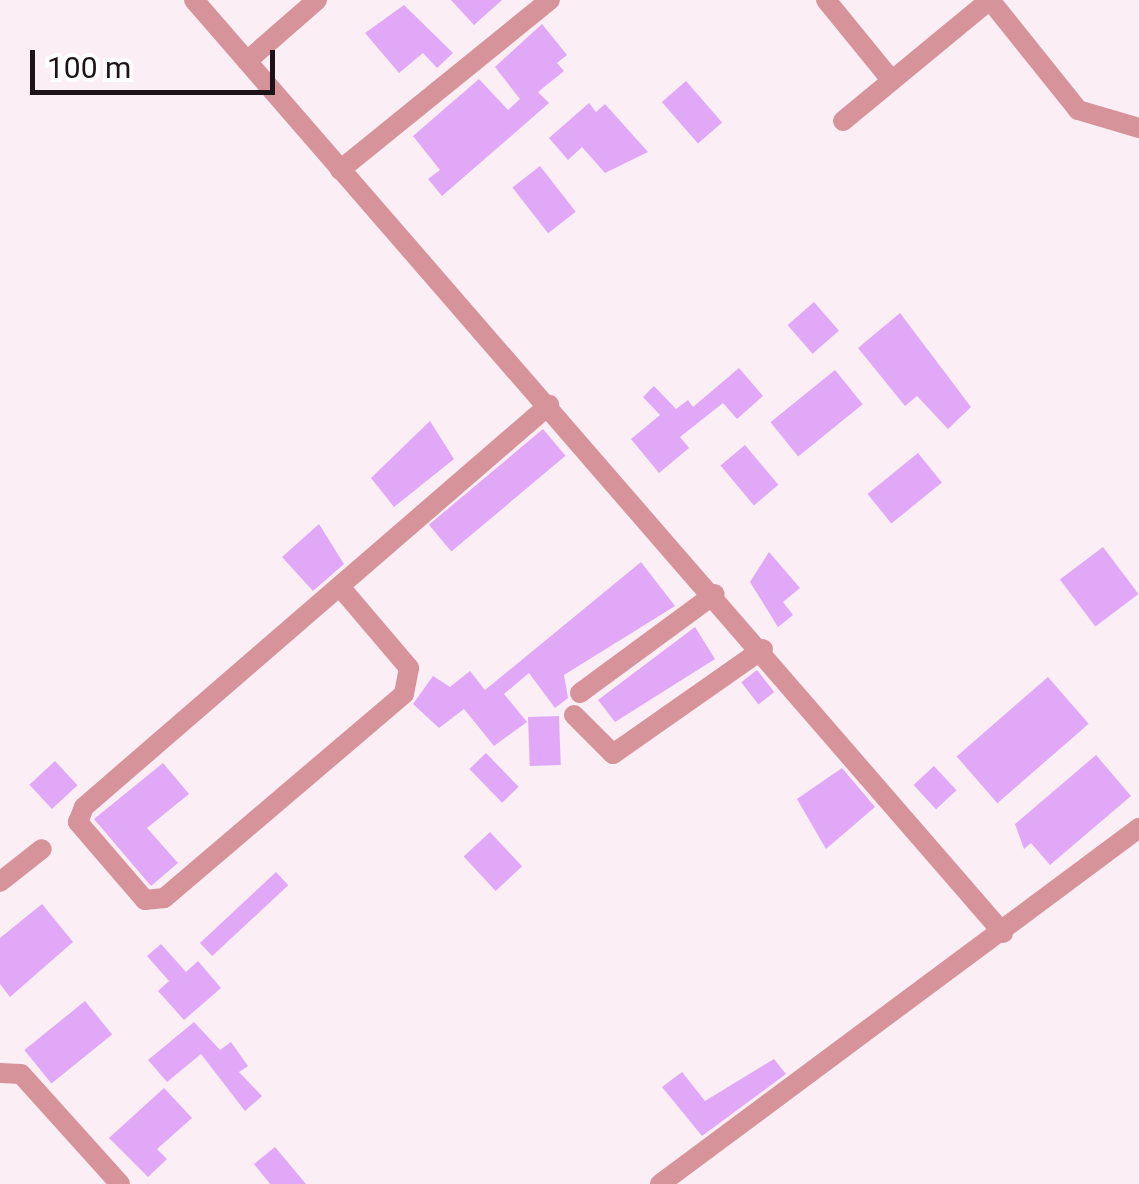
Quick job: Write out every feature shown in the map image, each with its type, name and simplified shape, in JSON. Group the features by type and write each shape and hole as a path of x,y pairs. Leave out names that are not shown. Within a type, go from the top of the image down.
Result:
{"street":[{"path":"194,0 763,649 1002,933"},
{"path":"246,61 318,0"},
{"path":"340,170 550,0"},
{"path":"826,0 892,81"},
{"path":"844,121 990,0 1078,110 1139,128"},
{"path":"341,588 409,668 404,694 164,898 144,900 78,814 549,406"},
{"path":"580,693 715,594"},
{"path":"574,714 614,754 763,649"},
{"path":"660,1184 1139,828"},
{"path":"0,882 42,849"},
{"path":"0,1073 21,1074 120,1184"}],"building":[{"path":"451,0 502,0 474,25"},
{"path":"404,5 453,53 437,68 423,53 399,73 365,33"},
{"path":"542,24 567,55 557,63 564,71 538,92 549,103 442,196 428,179 440,170 413,136 479,79 508,110 520,99 495,67"},
{"path":"686,81 722,123 698,144 662,102"},
{"path":"589,103 596,112 605,104 648,152 605,173 582,147 568,160 549,138"},
{"path":"540,166 576,212 548,233 512,188"},
{"path":"814,302 839,331 813,354 788,325"},
{"path":"900,313 971,407 948,429 917,396 905,406 858,348"},
{"path":"739,368 763,396 737,419 723,403 680,437 689,448 659,473 631,439 660,415 643,397 654,386 676,409 688,400 693,407"},
{"path":"835,370 863,404 798,456 770,422"},
{"path":"430,421 454,459 394,507 371,478"},
{"path":"543,429 565,456 451,552 429,525"},
{"path":"745,445 778,485 754,505 720,466"},
{"path":"918,453 942,483 891,523 867,494"},
{"path":"319,524 344,564 313,591 282,557"},
{"path":"1103,547 1139,594 1095,627 1060,579"},
{"path":"769,552 800,588 783,602 793,615 778,627 750,582"},
{"path":"641,562 675,606 564,675 568,698 555,708 529,673 504,694 527,722 494,746 464,709 439,728 413,704 433,676 450,687 470,671 485,690"},
{"path":"695,627 715,659 615,722 598,700"},
{"path":"757,670 774,692 758,704 741,682"},
{"path":"1048,677 1089,724 997,803 957,756"},
{"path":"559,716 561,765 530,766 528,717"},
{"path":"486,753 519,787 502,803 469,769"},
{"path":"1096,755 1131,796 1050,865 1031,843 1024,849 1015,824"},
{"path":"55,761 78,785 52,809 29,785"},
{"path":"163,763 189,794 147,828 178,863 151,886 94,819"},
{"path":"934,766 957,790 936,809 914,785"},
{"path":"842,768 875,807 826,849 797,799"},
{"path":"490,832 522,866 496,891 464,857"},
{"path":"276,872 288,885 212,956 200,943"},
{"path":"42,904 73,942 10,997 0,984 0,938"},
{"path":"161,944 186,972 198,961 221,988 184,1020 158,991 169,981 147,956"},
{"path":"85,1001 112,1034 51,1084 24,1050"},
{"path":"194,1022 220,1050 231,1042 248,1066 239,1072 262,1096 245,1111 201,1054 167,1082 148,1060"},
{"path":"774,1059 786,1074 702,1136 662,1087 682,1072 705,1101"},
{"path":"164,1088 192,1118 157,1149 167,1159 148,1177 109,1138"},
{"path":"275,1147 306,1184 270,1184 254,1164"}]}
